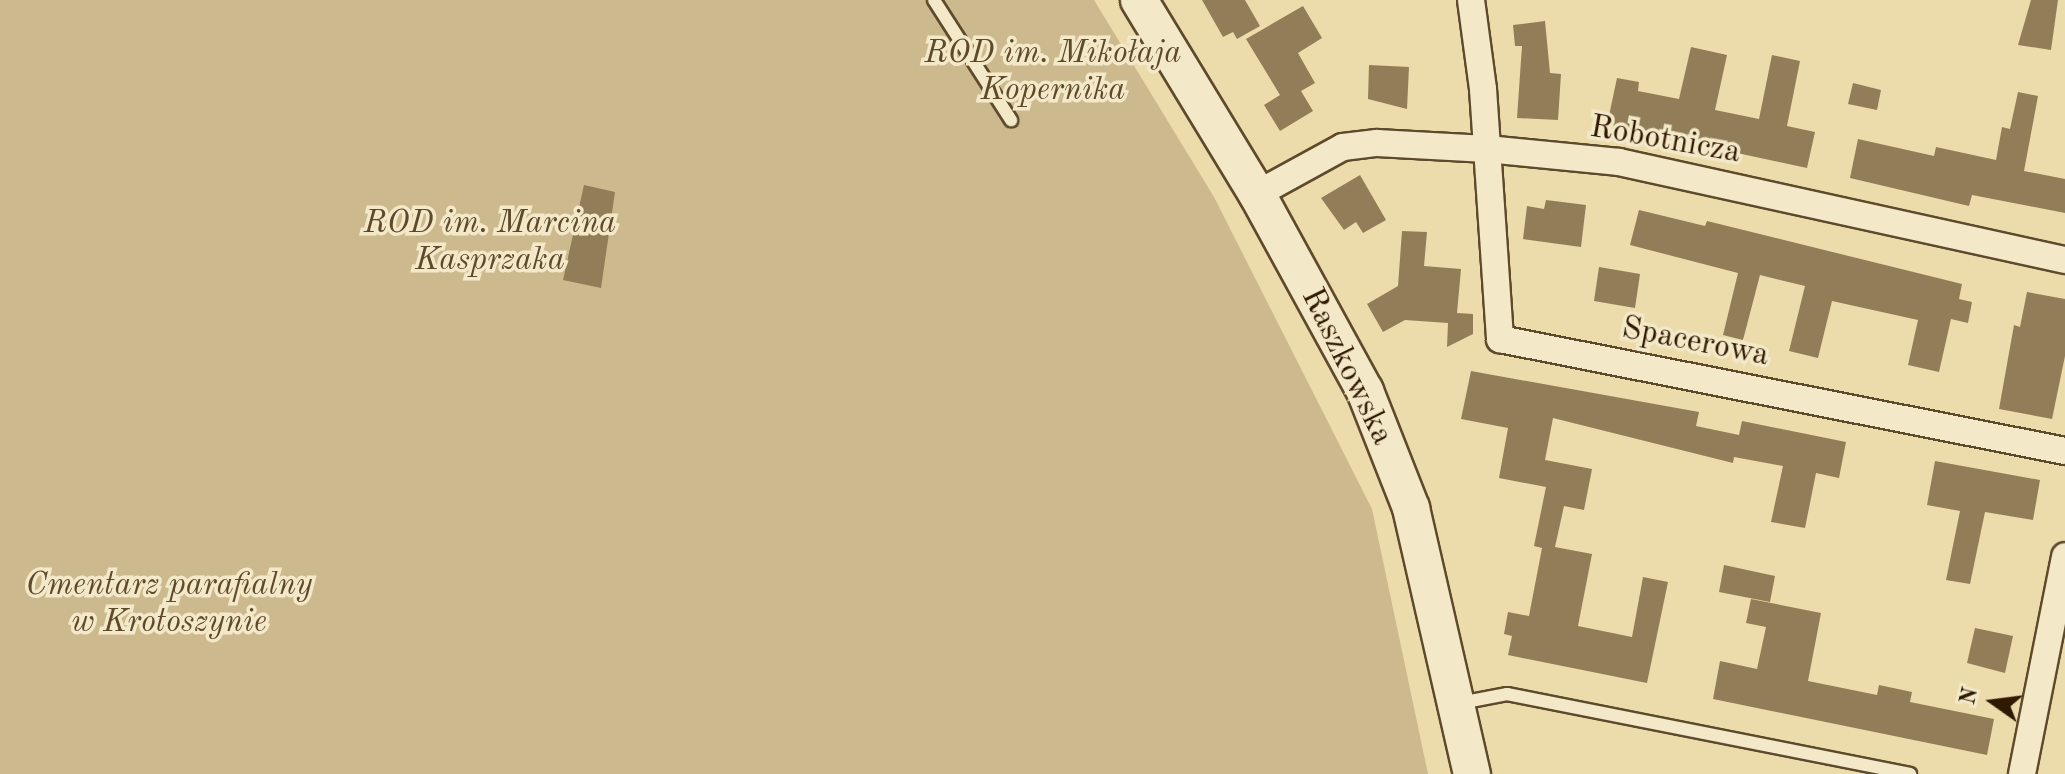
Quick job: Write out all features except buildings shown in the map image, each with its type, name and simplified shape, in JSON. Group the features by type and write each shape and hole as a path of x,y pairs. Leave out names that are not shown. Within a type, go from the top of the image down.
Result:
{"street":[{"name":"Raszkowska","path":"1139,0 1257,194 1365,391 1411,508 1475,772"},
{"path":"1471,0 1487,149"},
{"name":"Robotnicza","path":"1257,194 1343,147 1377,143 1487,149 1619,162 2065,260"},
{"name":"Spacerowa","path":"1487,149 1500,339 2065,451"},
{"path":"2022,774 2065,556"}],"lane":[{"path":"934,0 1011,120"},
{"path":"1457,704 1507,694 1910,774"}],"green space":[{"name":"ROD im. Marcina Kasprzaka","path":"0,0 1094,0 1214,197 1372,509 1428,774 0,774"}],"park label":[{"name":"ROD im. Mikołaja Kopernika","path":"1053,74"},
{"name":"Cmentarz parafialny w Krotoszynie","path":"169,606"}]}
